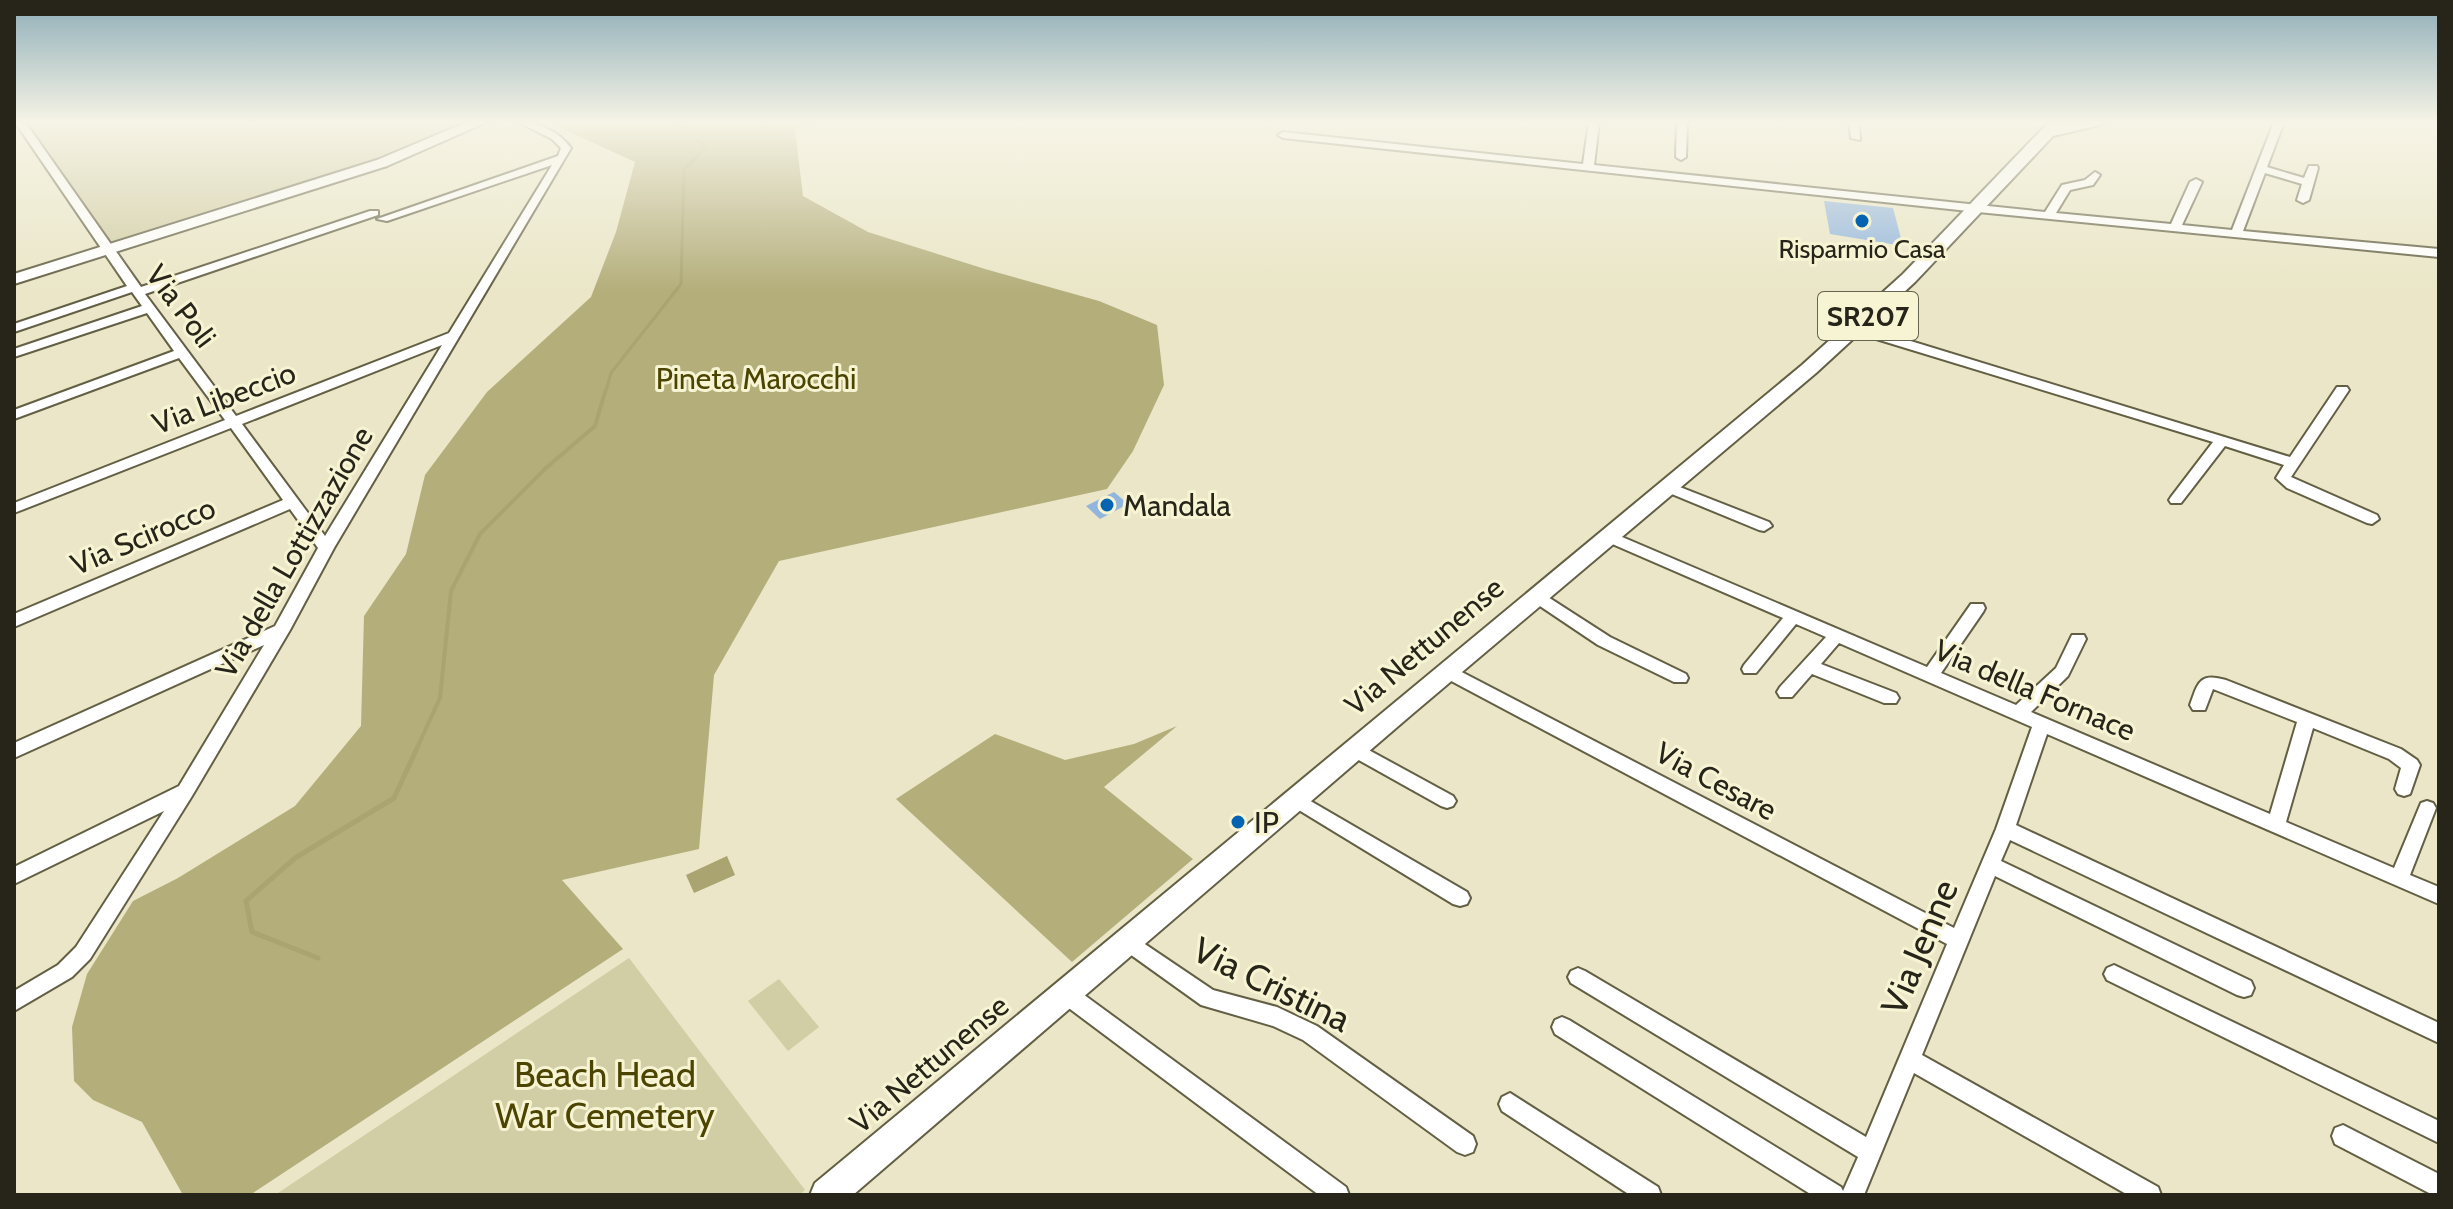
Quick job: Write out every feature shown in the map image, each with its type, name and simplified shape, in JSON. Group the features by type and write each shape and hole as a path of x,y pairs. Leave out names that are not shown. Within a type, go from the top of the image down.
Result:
{"main road":[{"name":"Via Nettunense","path":"827,1195 1855,328 2006,178"}],"street":[{"name":"Via Poli","path":"58,178 107,250 326,548"},
{"path":"14,279 333,178"},
{"path":"14,328 498,178"},
{"name":"Via della Lottizzazione","path":"14,1002 65,971 79,958 186,791 326,548 550,178"},
{"path":"1694,178 2439,253"},
{"path":"2050,213 2068,186 2089,183 2092,178"},
{"path":"2237,232 2257,178"},
{"path":"2295,178 2308,182"},
{"path":"2303,200 2309,178"},
{"path":"2176,226 2196,182"},
{"path":"14,353 150,308"},
{"path":"1855,328 1985,370 2099,399 2292,463"},
{"name":"Via Libeccio","path":"14,508 454,336"},
{"path":"14,415 183,352"},
{"path":"2342,390 2283,476 2287,483 2372,519"},
{"path":"2176,500 2222,440"},
{"path":"1667,487 1764,526"},
{"name":"Via Scirocco","path":"14,621 293,502"},
{"name":"Via della Fornace","path":"1608,536 2439,896"},
{"path":"1537,596 1604,641 1680,678"},
{"path":"1931,675 1977,608"},
{"path":"1750,669 1794,616"},
{"path":"14,751 282,629"},
{"path":"1786,692 1837,635"},
{"path":"2019,713 2062,672 2078,639"},
{"path":"1808,666 1890,698"},
{"name":"Via Cesare","path":"1446,671 1959,940"},
{"path":"2199,705 2206,685 2215,683 2307,718 2405,759 2412,768 2404,789"},
{"path":"2276,825 2307,718"},
{"name":"Via Jenne","path":"1853,1195 2005,829 2042,723"},
{"path":"1354,749 1447,801"},
{"path":"14,876 186,791"},
{"path":"1295,799 1460,898"},
{"path":"2399,878 2427,808"},
{"path":"2005,829 2439,1033"},
{"path":"1990,865 2244,988"},
{"name":"Via Cristina","path":"1127,941 1204,996 1282,1018 1310,1033 1465,1144"},
{"path":"2114,974 2439,1132"},
{"path":"1578,977 1871,1152"},
{"path":"1065,993 1338,1195"},
{"path":"1562,1027 1833,1195"},
{"path":"1909,1059 2137,1191"},
{"path":"1510,1104 1650,1195"},
{"path":"2343,1136 2439,1186"}],"green space":[{"path":"63,178 323,178 111,245"},
{"name":"Pineta Marocchi","path":"631,178 801,178 803,196 868,232 1099,301 1157,325 1164,385 1133,451 1107,489 779,561 714,675 699,849 562,880 623,949 250,1195 183,1195 142,1122 93,1100 74,1081 72,1027 87,974 133,901 178,878 295,806 361,726 364,616 406,554 425,475 487,392 591,297 616,232"},
{"path":"1177,726 1104,787 1193,859 1072,962 896,799 995,734 1065,760 1134,744"},
{"name":"Beach Head War Cemetery","path":"629,958 805,1190 799,1195 275,1195"},
{"path":"779,979 819,1027 788,1051 748,1001"}],"shaded area":[{"path":"727,856 735,875 694,893 686,875"}],"building":[{"name":"Risparmio Casa","path":"1824,201 1893,208 1903,246 1830,234"},
{"name":"Mandala","path":"1114,492 1128,504 1100,519 1086,506"}],"waterway":[{"path":"605,394 611,373 681,284 684,178"},
{"path":"417,748 440,698 451,591 480,534 546,468 595,426 605,392"},
{"path":"318,958 252,932 246,901 295,858 394,798 418,746"}],"place":[{"name":"Risparmio Casa","path":"1862,221"},
{"name":"Mandala","path":"1107,505"},
{"name":"IP","path":"1238,822"}]}
